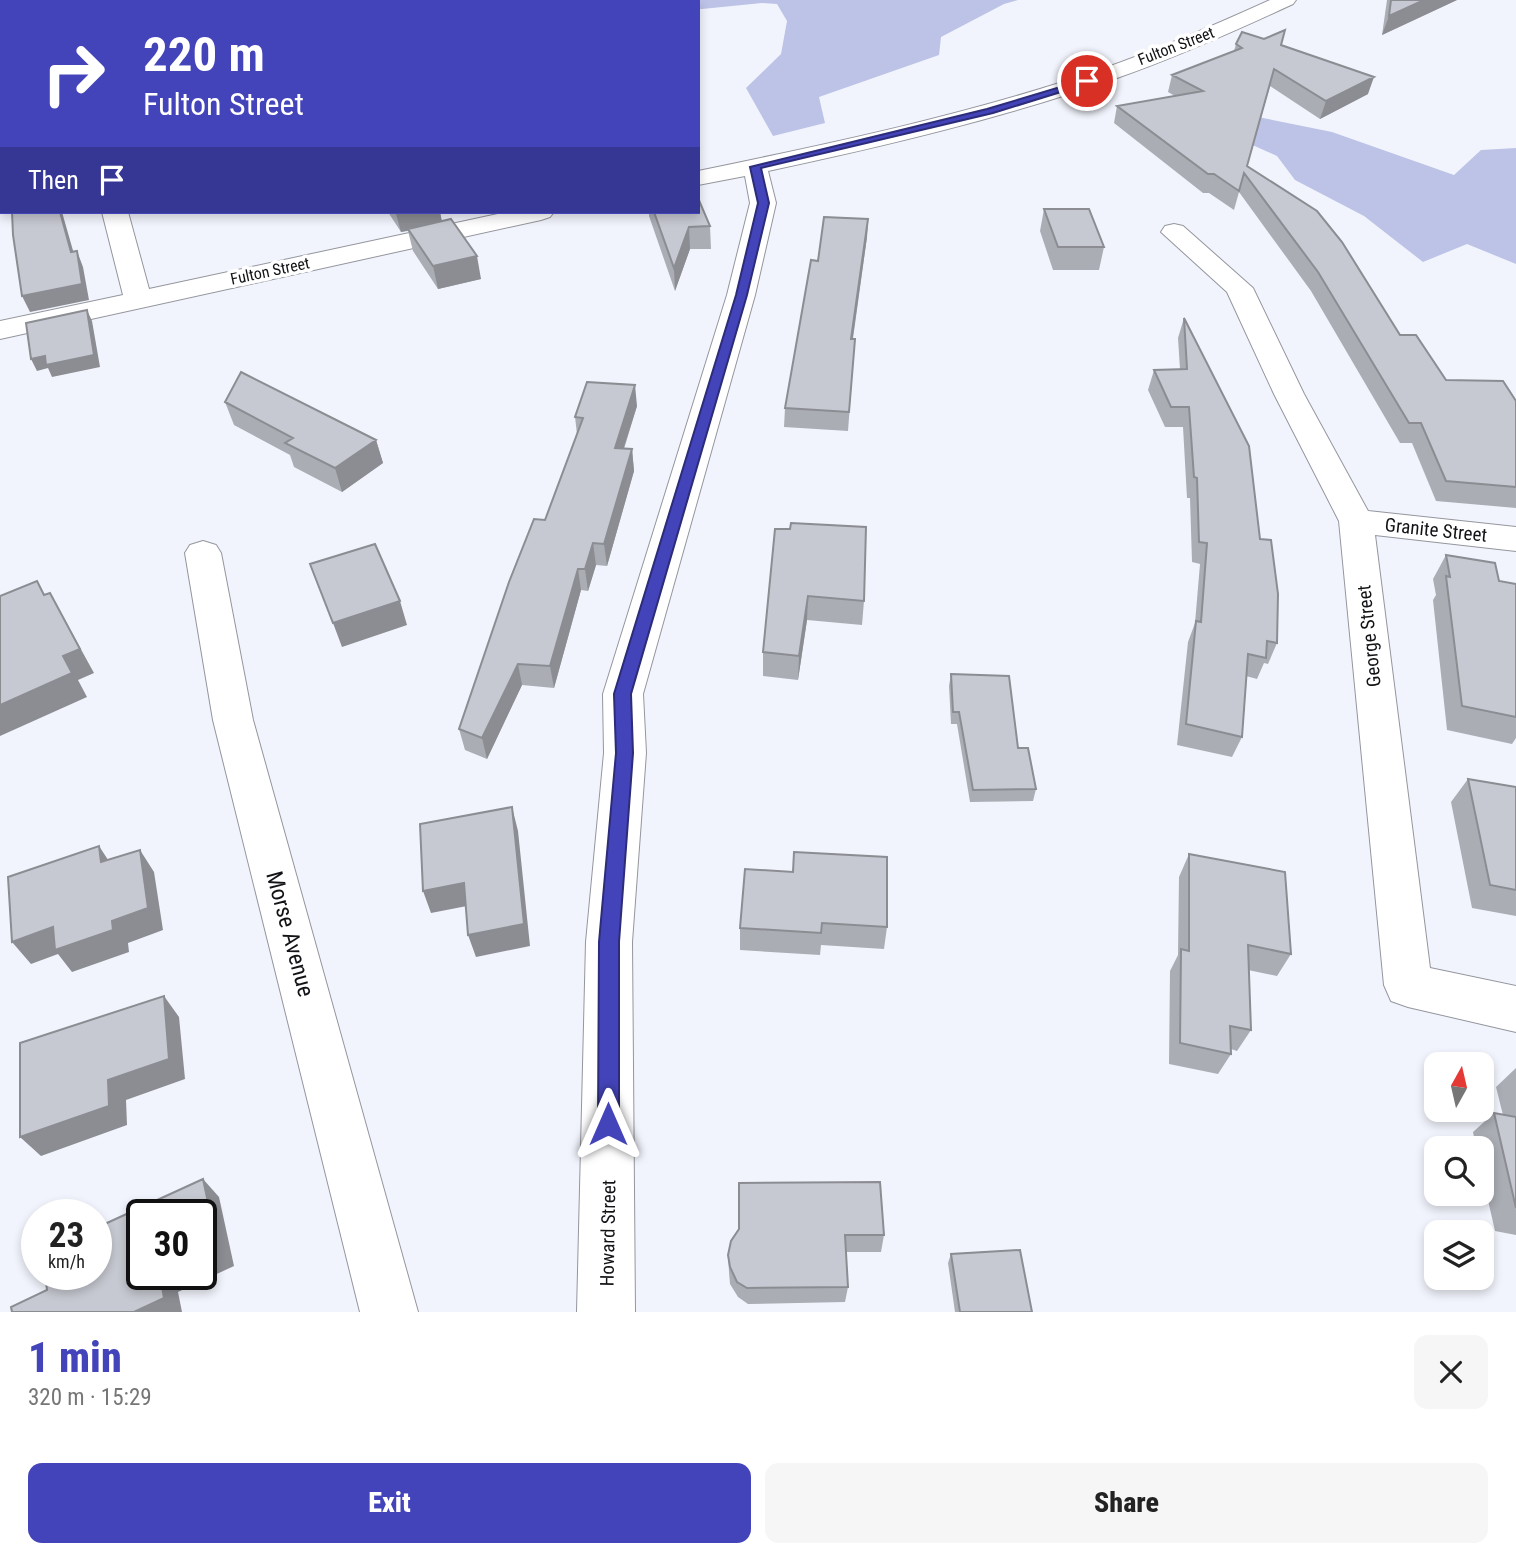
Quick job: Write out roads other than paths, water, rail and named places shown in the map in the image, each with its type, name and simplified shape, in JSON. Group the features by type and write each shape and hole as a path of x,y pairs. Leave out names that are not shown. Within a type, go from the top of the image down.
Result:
{"street":[{"name":"Fulton Street","path":"700,178 990,111 1074,85 1232,25 1286,0"},
{"name":"Howard Street","path":"606,1312 609,942 625,753 623,694 741,295 763,203 755,167"},
{"path":"116,214 138,299"},
{"name":"Fulton Street","path":"0,330 532,214"},
{"name":"George Street","path":"1174,232 1239,288 1289,394 1356,521 1408,985 1516,1009"},
{"name":"Granite Street","path":"1356,521 1516,538"},
{"name":"Morse Avenue","path":"203,553 233,720 389,1312"}]}
